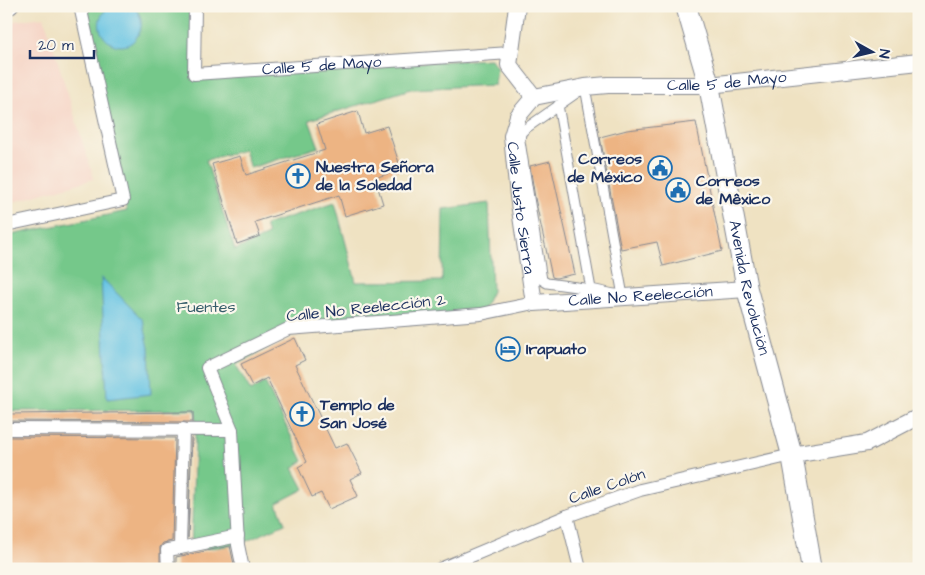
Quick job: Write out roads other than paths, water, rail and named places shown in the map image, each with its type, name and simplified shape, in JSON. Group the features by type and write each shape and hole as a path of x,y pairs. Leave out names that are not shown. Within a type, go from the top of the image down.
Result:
{"street":[{"path":"6,7 10,6"},
{"path":"6,225 123,200 80,6"},
{"name":"Calle 5 de Mayo","path":"195,6 194,74 510,53"},
{"path":"517,6 509,65 534,97"},
{"name":"Avenida Revolución","path":"686,6 709,85 747,289 792,455 812,569"},
{"name":"Calle 5 de Mayo","path":"534,97 584,87 608,85 709,85 919,62"},
{"name":"Calle Justo Sierra","path":"534,97 518,116 512,136 518,196 534,303"},
{"name":"Calle No Reelección","path":"534,303 747,289"},
{"name":"Calle No Reelección 2","path":"232,430 207,368 288,329 481,314 534,303"},
{"path":"792,455 867,443 919,416"},
{"path":"6,429 232,430 238,545 243,569"},
{"path":"180,548 183,430"},
{"name":"Calle Colón","path":"440,569 567,516 640,490 792,455"},
{"path":"567,516 580,569"},
{"path":"168,569 167,550 238,536"}],"lane":[{"path":"584,87 623,296 542,280 520,141 521,133 525,129 558,105 584,87"},
{"path":"558,105 591,289"}],"water":[{"path":"110,6 129,6 139,14 141,18 140,31 131,43 123,46 114,45 101,33 99,24 102,15"},
{"path":"101,277 143,320 149,348 151,394 107,399"}],"place":[{"name":"Correos de México","path":"660,168"},
{"name":"Nuestra Señora de la Soledad","path":"298,176"},
{"name":"Correos de Mêxico","path":"678,190"},
{"name":"Irapuato","path":"508,349"},
{"name":"Templo de San José","path":"302,414"}],"park label":[{"name":"Fuentes","path":"206,307"}]}
